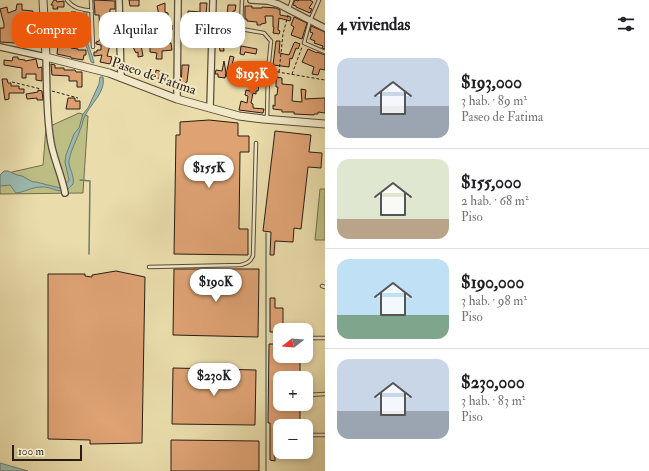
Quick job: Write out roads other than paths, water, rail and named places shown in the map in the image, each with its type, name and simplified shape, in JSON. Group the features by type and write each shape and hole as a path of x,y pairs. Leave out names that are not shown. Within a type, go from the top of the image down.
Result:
{"street":[{"path":"43,0 51,144 63,180 65,193"},
{"path":"119,0 121,78"},
{"path":"177,99 178,0"},
{"path":"213,0 213,12"},
{"path":"251,0 268,1 278,4 325,28"},
{"name":"Paseo de Fatima","path":"0,47 109,73 177,99 239,116 267,120 325,124"},
{"path":"210,108 212,48"}],"lane":[{"path":"67,0 77,9 92,11"},
{"path":"91,0 93,47"},
{"path":"242,0 242,12"},
{"path":"289,10 292,0"},
{"path":"319,0 310,21 304,43 325,52"},
{"path":"245,30 264,34 271,41 268,71 267,120"},
{"path":"149,266 241,265 248,263 251,260 253,256 256,143"},
{"path":"313,338 325,338"},
{"path":"313,395 325,394"},
{"path":"313,436 325,435"}],"water":[{"path":"87,48 89,48 94,63 91,62"},
{"path":"100,77 103,77 103,83 100,94 86,113 70,156 69,163 73,184 64,191 41,187 16,193 10,185 0,186 0,175 4,171 22,176 33,182 60,188 66,184 69,180 65,162 66,155 74,134 79,128 83,114 88,108 99,84"},
{"path":"0,463 28,471 0,471"}],"waterway":[{"path":"80,180 90,181 89,254"},
{"path":"266,233 266,471"}]}
